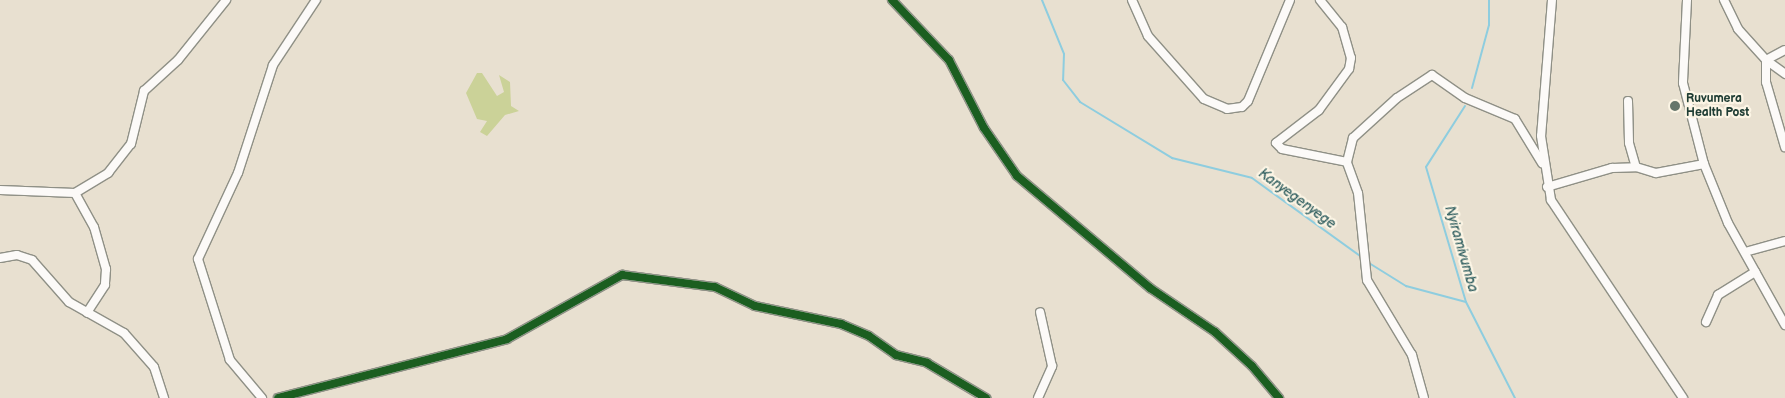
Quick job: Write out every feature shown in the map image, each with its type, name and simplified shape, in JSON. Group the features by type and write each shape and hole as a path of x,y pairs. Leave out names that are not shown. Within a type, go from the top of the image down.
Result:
{"street":[{"path":"0,190 75,193 108,173 131,144 144,91 178,60 226,0"},
{"path":"262,398 230,360 198,259 238,173 273,65 316,0"},
{"path":"892,0 949,60 984,128 1017,176 1132,273 1215,332 1252,366 1279,398"},
{"path":"1132,0 1148,36 1204,99 1227,109 1242,108 1248,101 1290,0"},
{"path":"1320,0 1342,27 1351,58 1348,69 1319,110 1276,143 1282,150 1347,162"},
{"path":"1552,0 1543,79 1542,163 1547,187 1557,214 1682,398"},
{"path":"1687,0 1683,83 1704,164 1755,272 1785,325"},
{"path":"1724,0 1738,30 1766,60 1785,74"},
{"path":"1766,60 1785,50"},
{"path":"1766,60 1766,82 1785,147"},
{"path":"1424,398 1412,355 1367,280 1358,193 1347,162 1358,131 1432,75 1465,98 1516,119 1542,163"},
{"path":"1628,101 1629,143 1636,167"},
{"path":"1547,187 1588,173 1636,167 1656,173 1704,164"},
{"path":"75,193 94,227 106,268 105,285 88,313"},
{"path":"1745,252 1785,241"},
{"path":"0,258 17,255 32,260 58,292 88,313 124,333 142,351 158,375 164,398"},
{"path":"1706,322 1718,295 1755,272"},
{"path":"278,398 507,339 622,275 715,287 755,306 841,324 870,336 896,355 927,363 986,398"},
{"path":"1038,398 1052,366 1040,312"}],"green space":[{"path":"477,73 482,73 497,96 504,92 499,75 510,82 511,106 519,111 505,115 487,136 480,132 487,121 477,119 466,93"}],"waterway":[{"name":"Kanyegenyege","path":"1042,0 1064,54 1063,80 1080,102 1172,158 1252,178 1363,258"},
{"name":"Nyiramivumba","path":"1472,88 1489,25 1489,0"},
{"name":"Nyiramivumba","path":"1465,106 1426,167 1466,302 1515,398"},
{"name":"Kanyegenyege","path":"1369,263 1406,286 1466,302"}],"cycle path":[{"path":"892,0 949,60 984,128 1017,176 1150,288 1215,332 1252,366 1279,398"},
{"path":"278,398 507,339 622,275 715,287 755,306 841,324 869,336 896,355 927,363 986,398"}],"place":[{"name":"Ruvumera Health Post","path":"1675,106"}]}
